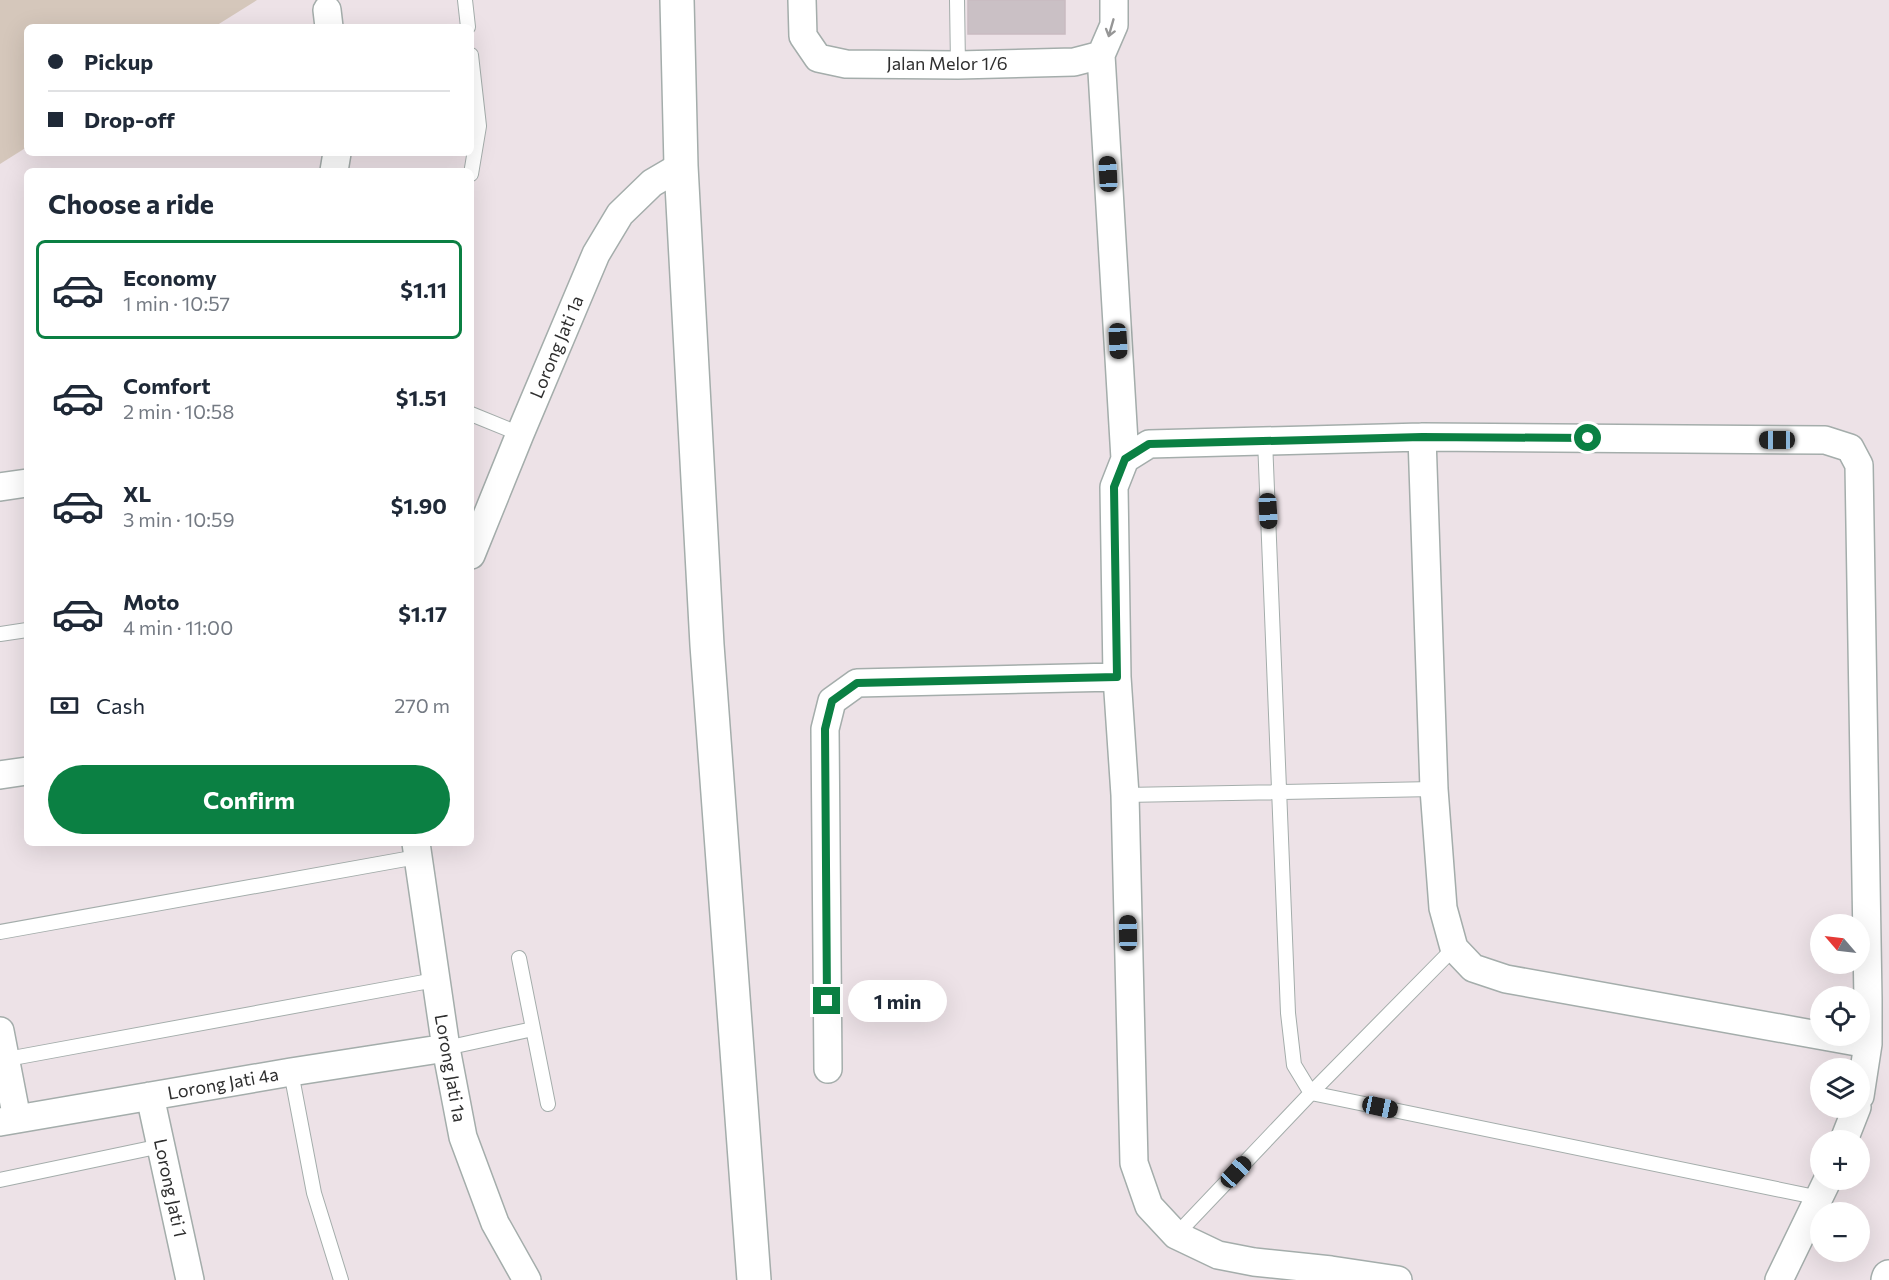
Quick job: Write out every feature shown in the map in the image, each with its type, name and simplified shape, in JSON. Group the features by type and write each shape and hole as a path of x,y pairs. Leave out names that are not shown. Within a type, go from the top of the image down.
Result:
{"main road":[{"path":"677,0 681,166 707,645 754,1280"}],"street":[{"name":"Jalan Melor 1/6","path":"802,0 803,36 818,58 846,64 958,65 1074,62 1101,55"},
{"path":"1114,0 1114,25 1101,55 1125,459 1114,487 1117,677 1125,795 1134,1163 1149,1206 1176,1235 1218,1255 1254,1262 1398,1280"},
{"name":"Lorong Jati 1a","path":"474,548 596,254 620,214 652,183 681,166"},
{"path":"1125,459 1149,444 1422,437 1825,440 1850,448 1859,465 1867,986"},
{"path":"1422,437 1434,789 1443,908 1454,948 1473,968 1506,979 1810,1034"},
{"path":"0,488 24,484"},
{"path":"828,1069 825,729 832,701 857,683 1117,677"},
{"path":"0,775 24,771"},
{"name":"Lorong Jati 1a","path":"417,850 435,980 463,1137 495,1223 527,1280"},
{"path":"0,1031 9,1121"},
{"name":"Lorong Jati 4a","path":"9,1121 291,1072 446,1048"},
{"name":"Lorong Jati 1","path":"150,1096 190,1280"},
{"path":"1779,1280 1823,1190"}],"lane":[{"path":"465,0 468,24"},
{"path":"957,0 958,65"},
{"path":"474,82 479,126 474,156"},
{"path":"474,415 520,434"},
{"path":"1265,440 1287,1013 1294,1065 1311,1093 1810,1185"},
{"path":"0,634 24,630"},
{"path":"1125,795 1434,789"},
{"path":"0,932 417,850"},
{"path":"1176,1235 1311,1093 1454,948"},
{"path":"519,958 548,1104"},
{"path":"3,1060 435,980"},
{"path":"446,1048 533,1029"},
{"path":"291,1072 314,1193 340,1280"},
{"path":"0,1180 161,1146"}],"shaded area":[{"path":"0,0 257,0 219,24 24,24 24,149 0,164"}],"building":[{"path":"968,0 1065,0 1065,34 968,34"}],"route":[{"path":"827,1001 825,729 832,701 857,683 1117,677 1114,487 1125,459 1149,444 1422,437 1588,438"}]}
